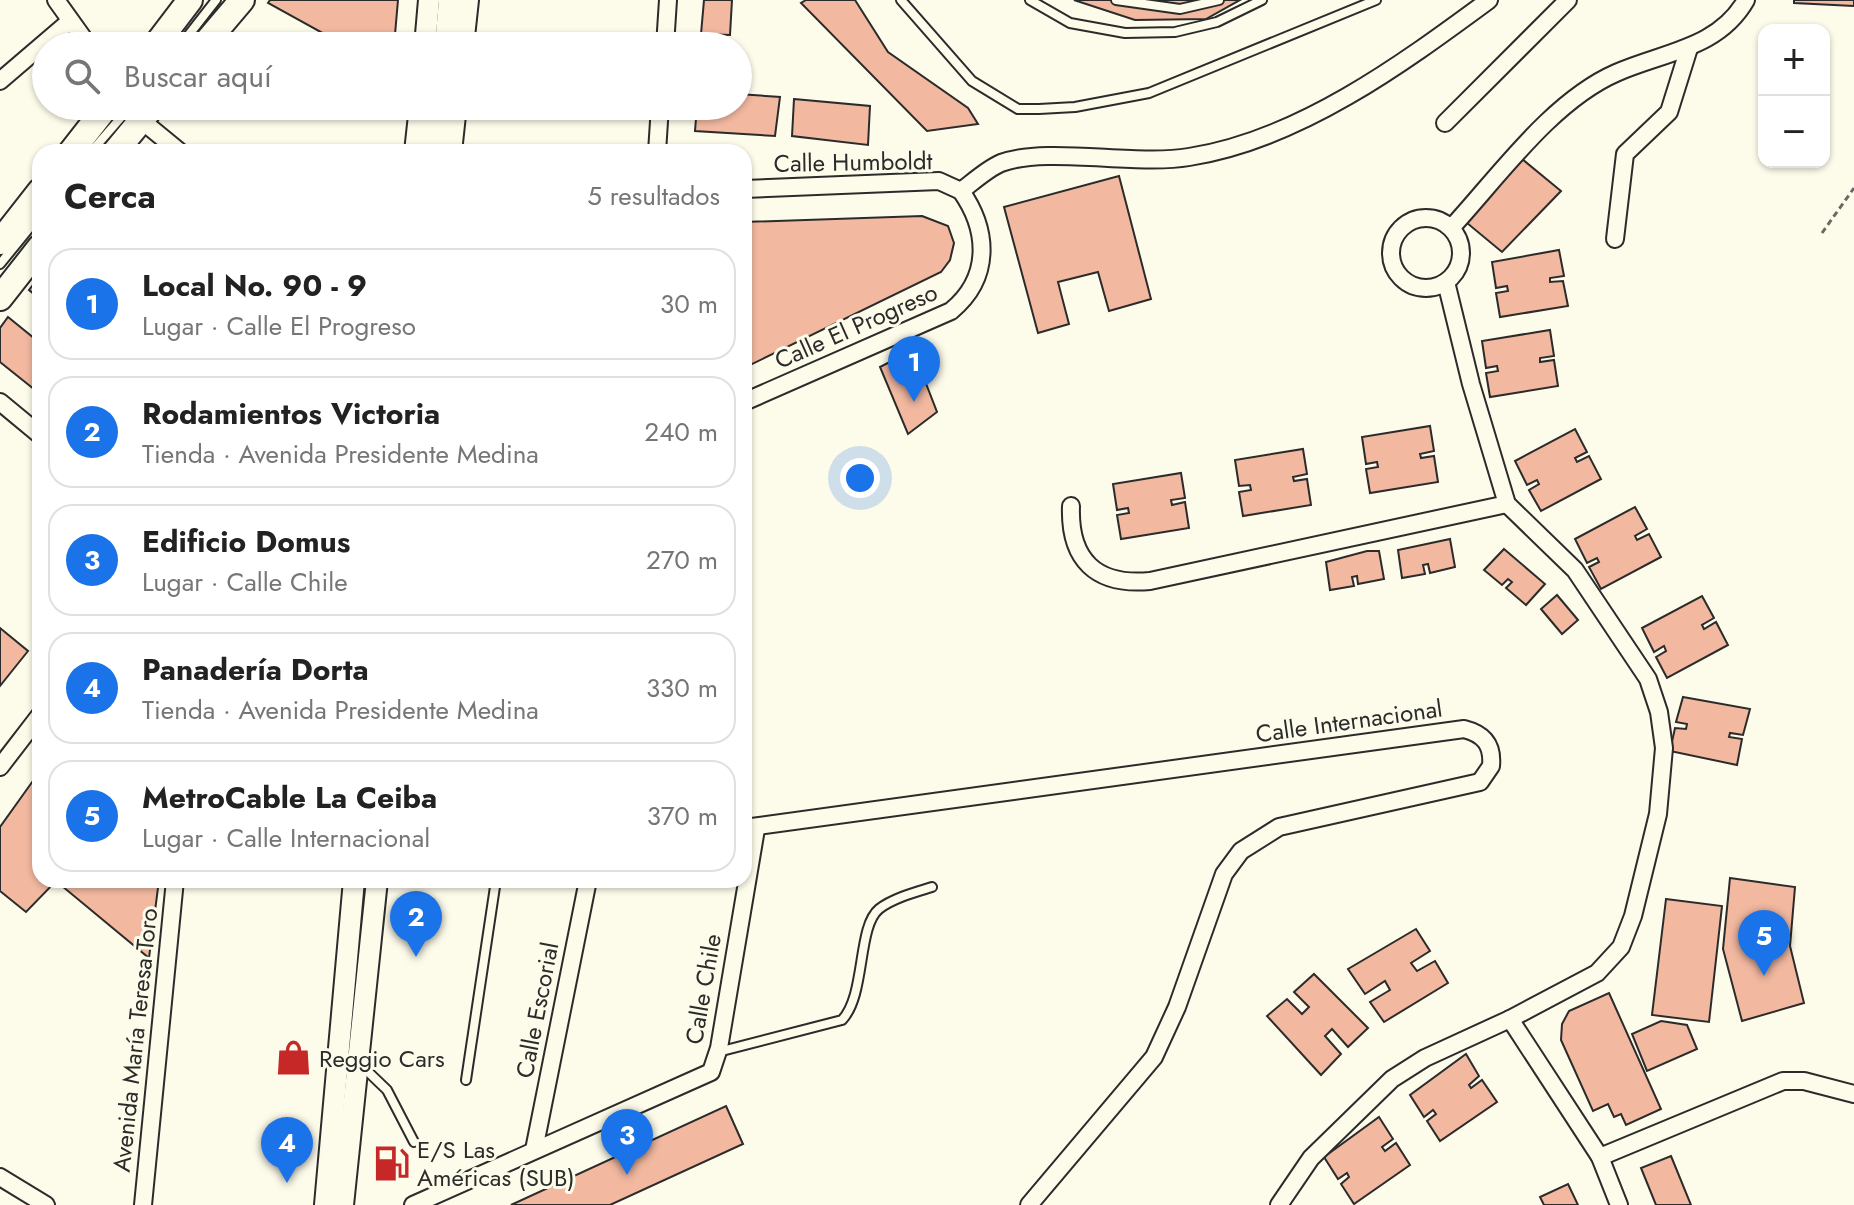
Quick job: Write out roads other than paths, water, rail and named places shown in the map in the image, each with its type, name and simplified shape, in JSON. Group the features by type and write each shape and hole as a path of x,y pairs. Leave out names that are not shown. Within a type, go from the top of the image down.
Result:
{"main road":[{"path":"166,32 190,0"},
{"path":"215,32 242,0"},
{"path":"77,144 96,120"},
{"path":"120,144 136,120"},
{"path":"0,242 32,201"},
{"path":"0,298 32,257"}],"street":[{"path":"56,0 78,32"},
{"path":"426,32 429,0"},
{"path":"446,32 449,0"},
{"path":"465,32 468,0"},
{"path":"666,32 668,0"},
{"path":"961,191 999,164 1023,158 1146,160 1188,158 1225,149 1341,100 1419,52 1489,0"},
{"path":"1445,123 1568,0"},
{"path":"1452,227 1560,110 1588,87 1617,72 1689,48 1726,27 1746,0"},
{"path":"57,32 70,21"},
{"path":"1615,239 1625,154 1669,112 1689,48"},
{"path":"0,81 32,54"},
{"path":"150,120 173,144"},
{"path":"416,144 418,120"},
{"path":"433,144 436,120"},
{"path":"452,144 454,120"},
{"path":"658,144 659,120"},
{"name":"Calle Humboldt","path":"752,189 939,181 961,191"},
{"name":"Calle El Progreso","path":"752,398 951,311 969,296 980,271 983,238 975,211 961,191"},
{"path":"1438,219 1452,227 1460,254 1454,274 1446,282 1423,289 1412,286 1394,270 1391,246 1396,235 1414,221 1438,219"},
{"path":"1279,1205 1311,1158 1392,1079 1425,1058 1510,1019 1597,973 1621,947 1633,916 1658,814 1664,748 1659,712 1648,679 1575,570 1507,504 1471,384 1446,282"},
{"path":"0,402 32,428"},
{"path":"1071,506 1070,529 1075,547 1086,563 1101,574 1126,583 1150,581 1507,504"},
{"path":"0,767 32,725"},
{"name":"Calle Internacional","path":"752,829 1464,729 1482,736 1489,744 1491,766 1480,782 1279,827 1241,851 1224,874 1177,1007 1154,1057 1029,1205"},
{"name":"Avenida María Teresa Toro","path":"143,1205 174,888"},
{"path":"325,1205 353,888"},
{"path":"343,1205 376,888"},
{"name":"Calle Escorial","path":"534,1150 586,888"},
{"name":"Calle Chile","path":"413,1205 711,1072 717,1052 741,888"},
{"path":"1510,1019 1600,1157 1619,1205"},
{"path":"1600,1157 1783,1081 1804,1081 1854,1094"},
{"path":"0,1177 46,1205"}],"lane":[{"path":"191,32 216,0"},
{"path":"901,0 972,81 1018,109 1039,109 1149,93 1376,0"},
{"path":"1030,0 1070,23 1125,33 1175,32 1217,22 1262,0"},
{"path":"1116,0 1180,9 1219,0"},
{"path":"101,144 131,120"},
{"path":"0,264 32,225"},
{"path":"717,1052 842,1020 853,1009 871,923 878,910 932,887"},
{"path":"466,1080 495,888"},
{"path":"358,1063 387,1090 414,1142"}],"place":[{"name":"Local No. 90 - 9","path":"914,402"},
{"name":"Rodamientos Victoria","path":"416,957"},
{"name":"MetroCable La Ceiba","path":"1764,976"},
{"name":"Reggio Cars","path":"293,1058"},
{"name":"E/S Las Américas (SUB)","path":"391,1163"},
{"name":"Edificio Domus","path":"627,1175"},
{"name":"Panadería Dorta","path":"287,1183"}]}
